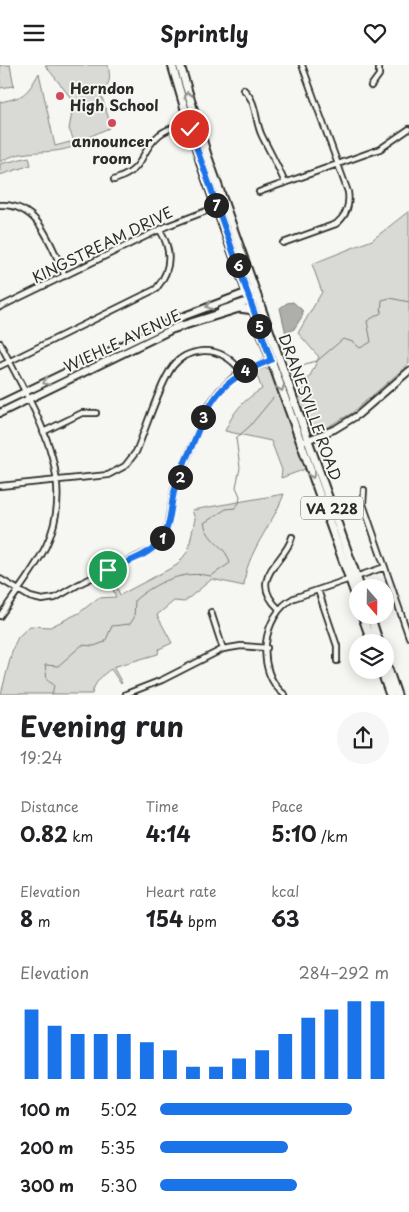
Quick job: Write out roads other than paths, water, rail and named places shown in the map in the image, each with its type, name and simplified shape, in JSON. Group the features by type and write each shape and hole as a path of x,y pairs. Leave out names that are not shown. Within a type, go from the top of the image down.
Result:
{"main road":[{"name":"DRANESVILLE ROAD","path":"172,65 188,123 217,207 253,295 254,310 271,360 305,442"},
{"name":"DRANESVILLE ROAD","path":"180,65 201,139 253,295 353,578"},
{"name":"WIEHLE AVENUE","path":"0,413 175,328 253,295"},
{"name":"WIEHLE AVENUE","path":"0,404 178,318 253,295"},
{"path":"175,328 239,308 254,310"},
{"path":"384,679 390,695"},
{"path":"392,679 398,695"}],"street":[{"path":"283,243 331,226 342,217 348,198 338,164 302,65"},
{"path":"371,86 379,75 379,65"},
{"path":"243,89 250,95 262,136 269,146 285,183"},
{"path":"114,180 128,175 138,167 160,134 188,123"},
{"path":"259,193 387,146 409,129"},
{"path":"0,205 19,207 36,220 65,275"},
{"name":"KINGSTREAM DRIVE","path":"0,307 160,230 217,207"},
{"path":"0,366 156,289 166,275 169,263 168,249 160,230"},
{"path":"0,343 43,432 54,459 58,480 57,515 50,536 41,555 0,616"},
{"path":"0,486 108,475 120,470 129,463 136,452 169,372 182,358 200,351 214,351 230,359 242,372"},
{"path":"0,579 17,591 36,599 55,598 81,583 145,554 156,546 167,528 174,490 208,406 226,384 242,372 271,360"},
{"path":"305,442 335,429 358,415 409,371"},
{"path":"43,432 82,413 96,413"},
{"path":"364,490 363,504 409,637"},
{"path":"278,609 270,599 268,579 273,566 288,546 292,537"},
{"path":"285,695 276,686 269,674 267,648 269,627 278,609 294,598 385,567"},
{"path":"318,590 337,646 337,661"},
{"path":"212,613 223,649"},
{"path":"126,694 162,680 223,649 241,646 267,648"}],"waterway":[{"path":"295,375 305,364 317,361 343,339 353,342 360,348 371,342 367,321 381,313 382,300 390,298 409,302"},
{"path":"52,695 54,685 47,680 45,665 58,666 82,645 94,646 105,642 112,626 130,624 134,618 135,600 161,583 180,576 211,576 230,563 225,552 209,535 204,523 226,509 235,508 239,503 240,496 236,487 240,468 236,438 249,427 273,398"}],"place":[{"name":"Herndon High School","path":"60,96"},
{"name":"announcer room","path":"112,123"}]}
